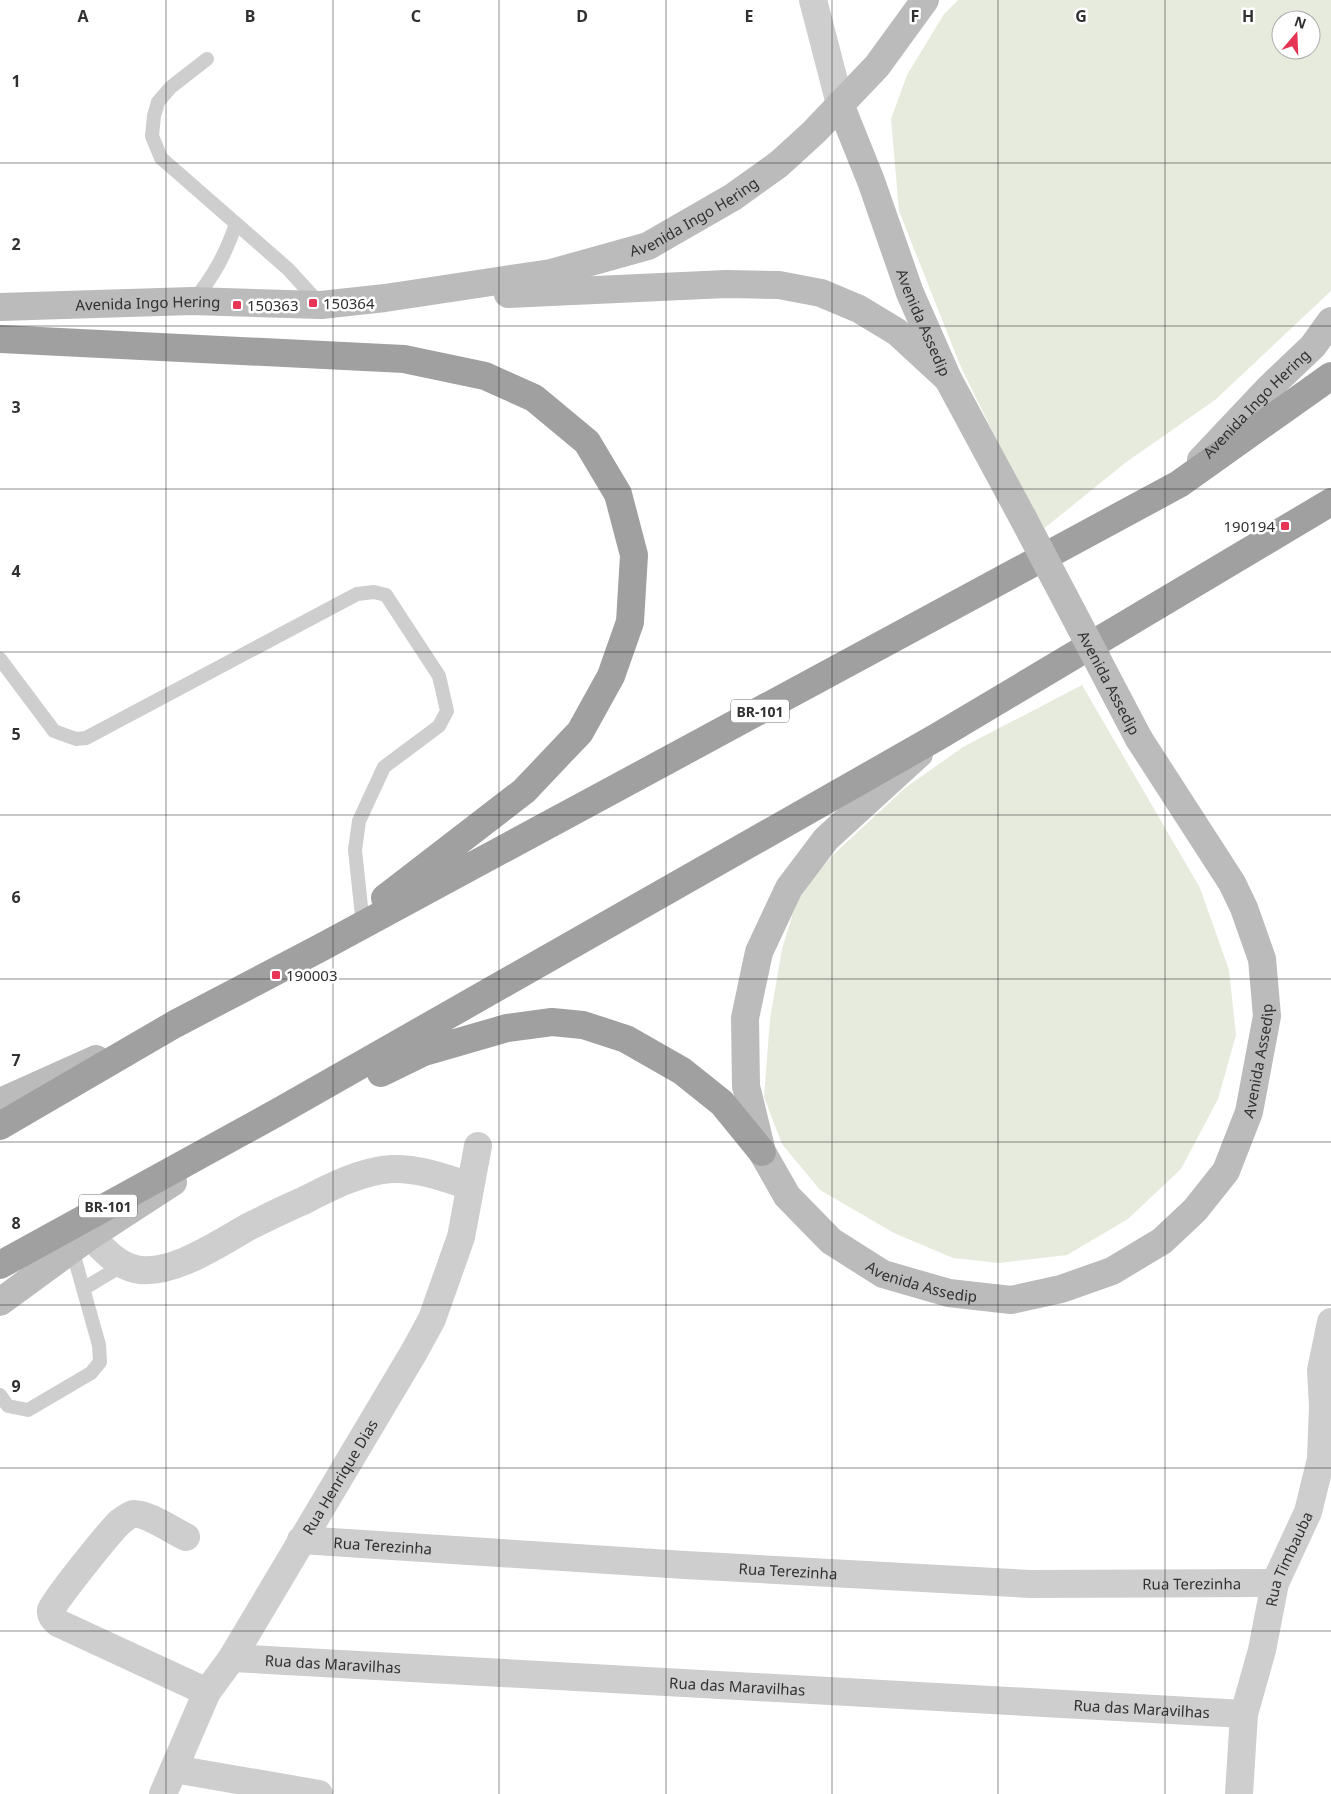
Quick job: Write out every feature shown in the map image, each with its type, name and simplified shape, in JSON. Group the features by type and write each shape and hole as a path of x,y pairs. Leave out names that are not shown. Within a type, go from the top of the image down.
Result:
{"highway":[{"path":"0,339 404,359 485,376 534,398 587,442 618,494 634,555 630,622 610,676 580,732 524,791 322,947"},
{"name":"BR-101","path":"0,1126 175,1024 322,947 1179,484 1331,376"},
{"name":"BR-101","path":"0,1265 216,1147 937,737 1331,502"},
{"path":"278,1112 306,1108 424,1052 507,1028 552,1022 582,1025 626,1039 682,1071 722,1103 762,1152"}],"main road":[{"name":"Avenida Ingo Hering","path":"0,307 192,301 321,305 384,298 551,273 648,246 733,196 779,164 814,132 877,66 926,0"},
{"name":"Avenida Assedip","path":"840,104 871,181 910,293 948,379 1139,739 1232,883 1244,908 1262,959 1267,1016 1249,1112 1226,1172 1195,1210 1162,1241 1112,1270 1061,1289 1011,1300 949,1293 882,1274 831,1241 787,1196 762,1152 746,1086 745,1018 759,952 789,888 826,839 937,737"},
{"name":"Avenida Ingo Hering","path":"384,298 568,293 726,284 779,285 821,293 859,309 897,332 948,379"},
{"name":"Avenida Ingo Hering","path":"1179,484 1268,389 1313,346 1331,321"},
{"path":"0,1102 175,1024"},
{"path":"0,1302 81,1242 208,1160 216,1147"}],"street":[{"name":"Avenida Assedip","path":"813,0 840,104"},
{"name":"Rua Henrique Dias","path":"163,1794 207,1692 232,1658 432,1319 461,1236 478,1146"},
{"path":"81,1242 111,1256 123,1265 136,1270 151,1270 173,1266 257,1222 331,1187 369,1173 392,1169 412,1170 470,1186"},
{"name":"Rua Timbauba","path":"1239,1794 1244,1714 1262,1650 1275,1583 1308,1512 1321,1459 1323,1406 1321,1370 1331,1322"},
{"path":"186,1538 143,1515 131,1514 120,1522 69,1584 51,1608 51,1614 58,1623 207,1692"},
{"name":"Rua Terezinha","path":"301,1540 1030,1584 1275,1583"},
{"name":"Rua das Maravilhas","path":"232,1658 1244,1714"},
{"path":"174,1768 319,1794"}],"lane":[{"path":"207,59 171,87 158,102 154,116 152,136 161,158 288,269 321,305"},
{"path":"192,301 210,281 221,262 236,224"},
{"path":"0,659 54,731 76,739 86,738 357,594 374,592 386,595 439,676 447,711 439,726 384,767 359,821 355,850 362,916"},
{"path":"0,1395 8,1406 28,1410 91,1373 100,1362 99,1344 83,1290 81,1242"},
{"path":"83,1290 123,1265"}],"shaded area":[{"path":"958,0 1331,0 1331,291 1215,400 1125,463 1041,531 960,365 899,211 891,119 907,75 944,14"},
{"path":"1082,685 1200,888 1229,970 1236,1035 1218,1099 1181,1169 1128,1219 1067,1255 999,1263 953,1258 894,1233 820,1190 782,1144 764,1097 770,1019 782,949 799,893 834,854 905,788 963,747"}],"place":[{"name":"150364","path":"313,303"},
{"name":"150363","path":"237,305"},
{"name":"190194","path":"1285,526"},
{"name":"190003","path":"276,975"}]}
